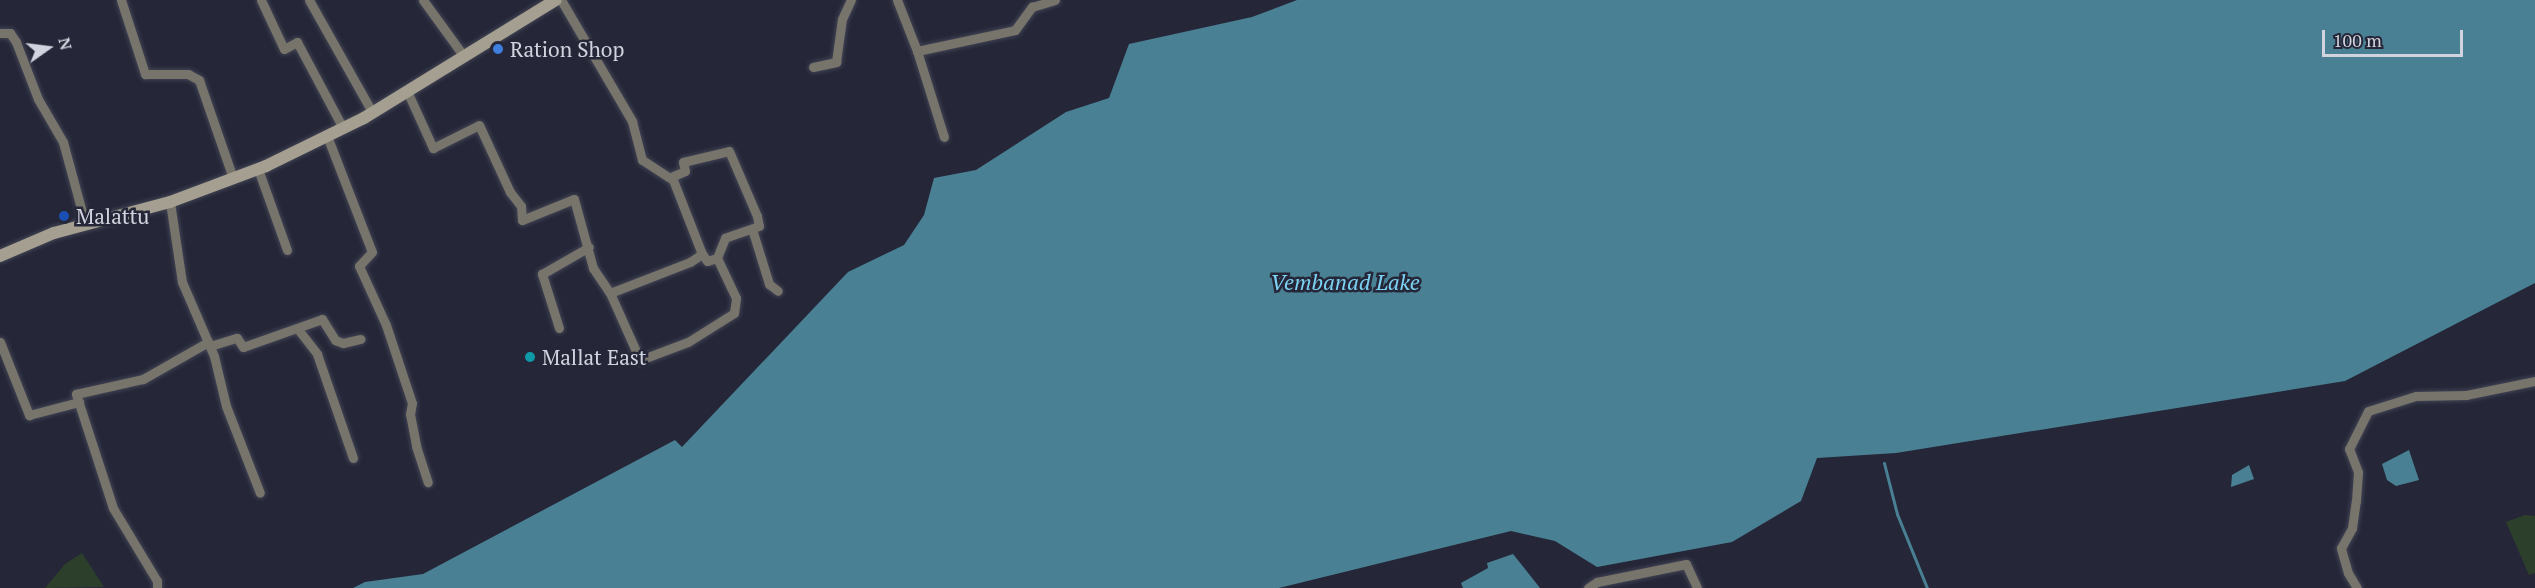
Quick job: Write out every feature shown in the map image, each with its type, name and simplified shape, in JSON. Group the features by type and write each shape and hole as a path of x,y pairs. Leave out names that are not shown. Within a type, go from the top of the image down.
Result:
{"main road":[{"path":"1,254 85,223 170,202 258,169 372,112 556,0"}],"street":[{"path":"121,0 145,74 188,74 200,80 233,178"},
{"path":"261,0 284,49 297,42 343,128"},
{"path":"309,0 372,112"},
{"path":"423,0 464,55"},
{"path":"561,0 632,121 642,160 671,177 701,252 707,261 717,258"},
{"path":"813,67 836,62 842,19 851,0"},
{"path":"897,0 917,51 944,137"},
{"path":"917,51 1015,30 1032,7 1055,0"},
{"path":"0,33 10,33 38,99 63,141 85,223"},
{"path":"407,90 432,148 478,125 510,192 521,206 522,220 574,199 593,268 610,293 640,360 688,342 734,313 736,298 717,258 724,238 759,226 757,216 729,151 683,162 685,171 671,177"},
{"path":"327,136 372,252 359,266 386,325 412,403 410,414 416,446 428,482"},
{"path":"258,169 287,250"},
{"path":"170,202 182,282 209,344 226,405 260,494"},
{"path":"752,229 769,284 778,291"},
{"path":"559,328 542,274 589,247"},
{"path":"610,293 675,269 701,252"},
{"path":"157,588 158,581 113,508 76,394 143,380 209,344 237,338 243,346 322,319 335,340 343,343 361,339"},
{"path":"297,328 317,354 353,458"},
{"path":"0,342 29,415 79,402"},
{"path":"2358,588 2348,573 2341,548 2352,528 2358,472 2349,449 2368,411 2416,396 2466,395 2535,381"},
{"path":"1588,588 1597,582 1686,564 1697,588"}],"green space":[{"path":"2525,515 2535,516 2535,573 2529,575 2506,522"},
{"path":"82,553 104,587 45,588 65,564"}],"water":[{"name":"Vembanad Lake","path":"1297,0 2535,0 2535,283 2345,381 1896,453 1817,458 1801,501 1732,542 1597,567 1555,541 1511,531 1279,588 353,588 365,582 423,574 675,440 682,447 848,272 904,245 924,215 934,178 976,170 1066,112 1109,98 1129,44 1252,17"},
{"path":"2409,450 2419,480 2396,486 2387,480 2382,464"},
{"path":"2249,465 2254,479 2231,487 2232,475"},
{"path":"1513,554 1540,588 1463,588 1461,583 1488,568 1487,563"}],"waterway":[{"path":"1884,463 1897,514 1927,588"}],"place":[{"name":"Ration Shop","path":"498,49"},
{"name":"Malattu","path":"64,216"},
{"name":"Mallat East","path":"530,357"}]}
